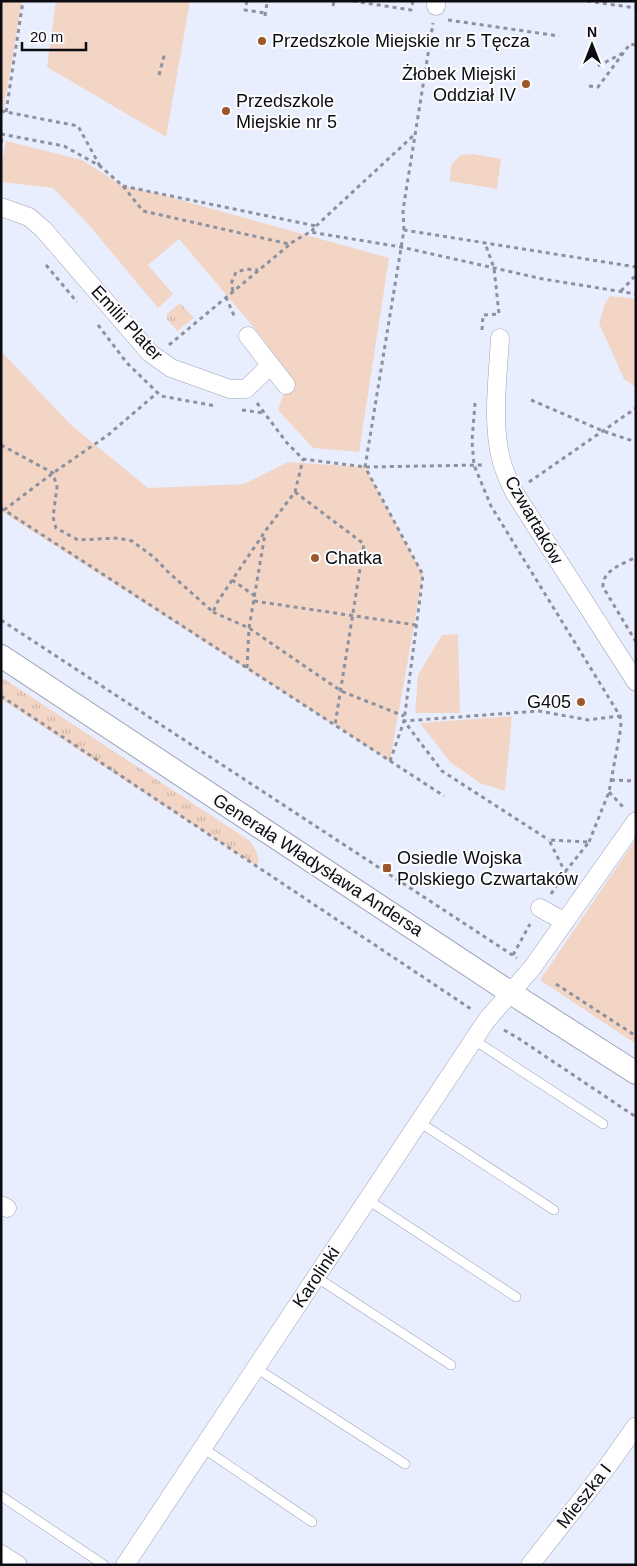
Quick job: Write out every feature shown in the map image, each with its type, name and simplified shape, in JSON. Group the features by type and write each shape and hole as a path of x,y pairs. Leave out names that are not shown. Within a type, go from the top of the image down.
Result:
{"street":[{"name":"Emilii Plater","path":"1,207 29,217 43,229 150,352 171,368 230,389 246,389"},
{"path":"248,336 286,385"},
{"name":"Czwartaków","path":"500,338 498,442 502,464 514,492 636,682"},
{"path":"246,389 270,366"},
{"name":"Generała Władysława Andersa","path":"1,656 511,993 636,1073"},
{"path":"511,993 532,968 565,922 632,816"},
{"path":"540,908 565,922"},
{"name":"Karolinki","path":"125,1565 419,1122 479,1044 486,1021 511,993"},
{"name":"Mieszka I","path":"530,1565 607,1467 636,1426"},
{"path":"1,1554 18,1565"}],"lane":[{"path":"479,1044 603,1124"},
{"path":"419,1122 554,1210"},
{"path":"368,1200 516,1297"},
{"path":"316,1277 451,1365"},
{"path":"256,1368 405,1464"},
{"path":"203,1448 312,1522"},
{"path":"1,1496 104,1565"}],"path":[{"path":"6,112 23,1"},
{"path":"247,1 245,10 265,14 267,3"},
{"path":"353,1 411,10 412,1"},
{"path":"587,1 636,8"},
{"path":"390,761 404,719 423,575 365,467 404,230 403,210 435,8 559,36"},
{"path":"589,86 598,87 630,44 636,45"},
{"path":"158,75 165,52"},
{"path":"598,66 624,52"},
{"path":"1,111 78,126 100,166"},
{"path":"1,143 2,134 64,146 100,166 123,186 144,211 289,244"},
{"path":"156,356 289,244 310,232 414,135"},
{"path":"123,186 316,226"},
{"path":"404,230 636,266"},
{"path":"310,232 401,247 543,279 636,294"},
{"path":"483,315 499,314 494,268 485,243"},
{"path":"233,291 231,284 236,272 247,269 258,270"},
{"path":"621,291 636,275"},
{"path":"226,297 235,318"},
{"path":"246,389 287,444 303,459 365,467 502,464"},
{"path":"157,393 108,434 2,509 444,796"},
{"path":"531,400 603,431 636,442"},
{"path":"514,492 636,408"},
{"path":"1,445 53,473 57,487 53,517 56,528 78,540 118,538 132,541 155,558 213,612 249,628 340,691 404,719 540,711 588,720 620,716"},
{"path":"213,612 218,601 266,530 295,492 303,459"},
{"path":"474,465 492,506 620,716 621,727 609,792 588,842 553,890"},
{"path":"295,492 364,544 335,725"},
{"path":"247,668 249,628 266,530"},
{"path":"636,557 606,574 603,581 603,588 636,642"},
{"path":"232,580 254,598 416,625"},
{"path":"1,620 521,960"},
{"path":"1,696 477,1012"},
{"path":"404,719 442,771 549,840 588,842"},
{"path":"611,780 636,781"},
{"path":"609,792 632,816"},
{"path":"549,840 565,872"},
{"path":"556,984 636,1036"},
{"path":"479,1044 497,1028 505,1031 636,1117"}],"green space":[{"path":"1,1 22,1 1,125"},
{"path":"56,1 190,1 166,137 47,67"},
{"path":"6,141 82,160 123,186 152,192 389,258 359,452 313,448 278,410 290,375 256,330 179,239 148,265 173,294 158,308 89,225 53,188 2,182 1,185 1,168"},
{"path":"473,154 501,159 497,189 450,181 451,166 460,155"},
{"path":"610,296 636,299 636,387 624,379 599,323 605,304"},
{"path":"180,303 194,318 177,331 167,319 167,314"},
{"path":"1,351 70,424 148,488 244,484 288,462 365,467 423,575 390,761 1,511"},
{"path":"458,634 460,713 415,713 418,675 442,635"},
{"path":"1,677 250,841 259,861 256,866 1,699"},
{"path":"512,716 505,791 480,783 450,762 420,723"},
{"path":"636,839 636,1044 540,980"}],"place":[{"name":"Przedszkole Miejskie nr 5 Tęcza","path":"262,41"},
{"name":"Żłobek Miejski Oddział IV","path":"526,84"},
{"name":"Przedszkole Miejskie nr 5","path":"226,111"},
{"name":"Chatka","path":"315,558"},
{"name":"G405","path":"581,702"},
{"name":"Osiedle Wojska Polskiego Czwartaków","path":"387,868"}]}
